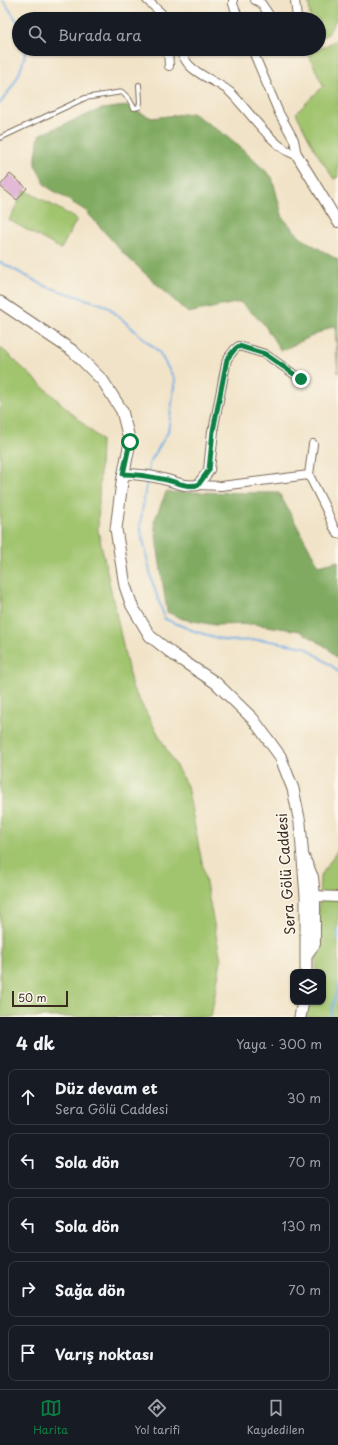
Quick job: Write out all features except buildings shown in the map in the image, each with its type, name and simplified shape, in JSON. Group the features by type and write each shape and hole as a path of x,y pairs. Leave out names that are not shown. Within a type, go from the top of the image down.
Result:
{"main road":[{"name":"Sera Gölü Caddesi","path":"0,302 73,351 104,380 122,411 130,442 123,474 116,529 125,586 132,606 150,636 174,656 216,683 253,719 280,756 293,789 300,823 306,896 306,969"},
{"path":"300,1017 302,1005"}],"street":[{"path":"147,0 159,12"},
{"path":"256,0 267,12"},
{"path":"295,0 296,12"},
{"path":"232,1 236,12"},
{"path":"168,56 169,66"},
{"path":"183,56 192,68 229,92 271,137 290,153 297,155"},
{"path":"255,56 279,113 294,140 297,155 338,222"},
{"path":"198,485 209,470 213,431 227,359 235,349 239,346 265,354 301,379"},
{"path":"313,444 309,475 338,534"},
{"path":"123,474 136,474 167,480 182,485 221,486 309,475"},
{"path":"302,852 313,877 315,896 315,944 306,956"},
{"path":"315,896 338,897"}],"lane":[{"path":"0,138 85,98 122,92 129,99 134,108 139,107 140,102 138,85"}],"green space":[{"path":"309,0 338,0 338,16 326,35 326,12 310,12"},
{"path":"338,36 338,177 334,179 316,152 296,113 323,86 309,56 326,56 326,46 336,40"},
{"path":"126,106 152,118 192,113 230,138 272,177 283,218 301,238 338,260 338,374 335,325 281,351 263,323 240,302 188,313 124,254 86,211 46,186 35,165 39,135 101,109"},
{"path":"25,190 77,219 61,249 9,220"},
{"path":"0,347 101,440 98,530 132,687 187,786 221,960 211,1017 0,1017"},
{"path":"166,492 279,493 319,566 338,561 338,660 328,648 300,631 254,624 215,625 183,619 167,612 154,522"},
{"path":"338,849 338,1017 305,1017 309,1005 326,1005 326,969 316,969 320,877"}],"waterway":[{"path":"3,0 12,14"},
{"path":"0,103 17,78 24,56"},
{"path":"0,262 45,286 107,306 159,352 175,380 168,432 149,464 148,473"},
{"path":"147,479 140,526 152,581 165,619 194,631 227,641 264,640 305,647 338,672"},
{"path":"338,929 338,940"},
{"path":"330,1017 338,985"}],"route":[{"path":"130,442 123,474 136,474 167,480 182,485 198,485 209,470 213,431 227,359 235,349 239,346 265,354 301,379"}]}
